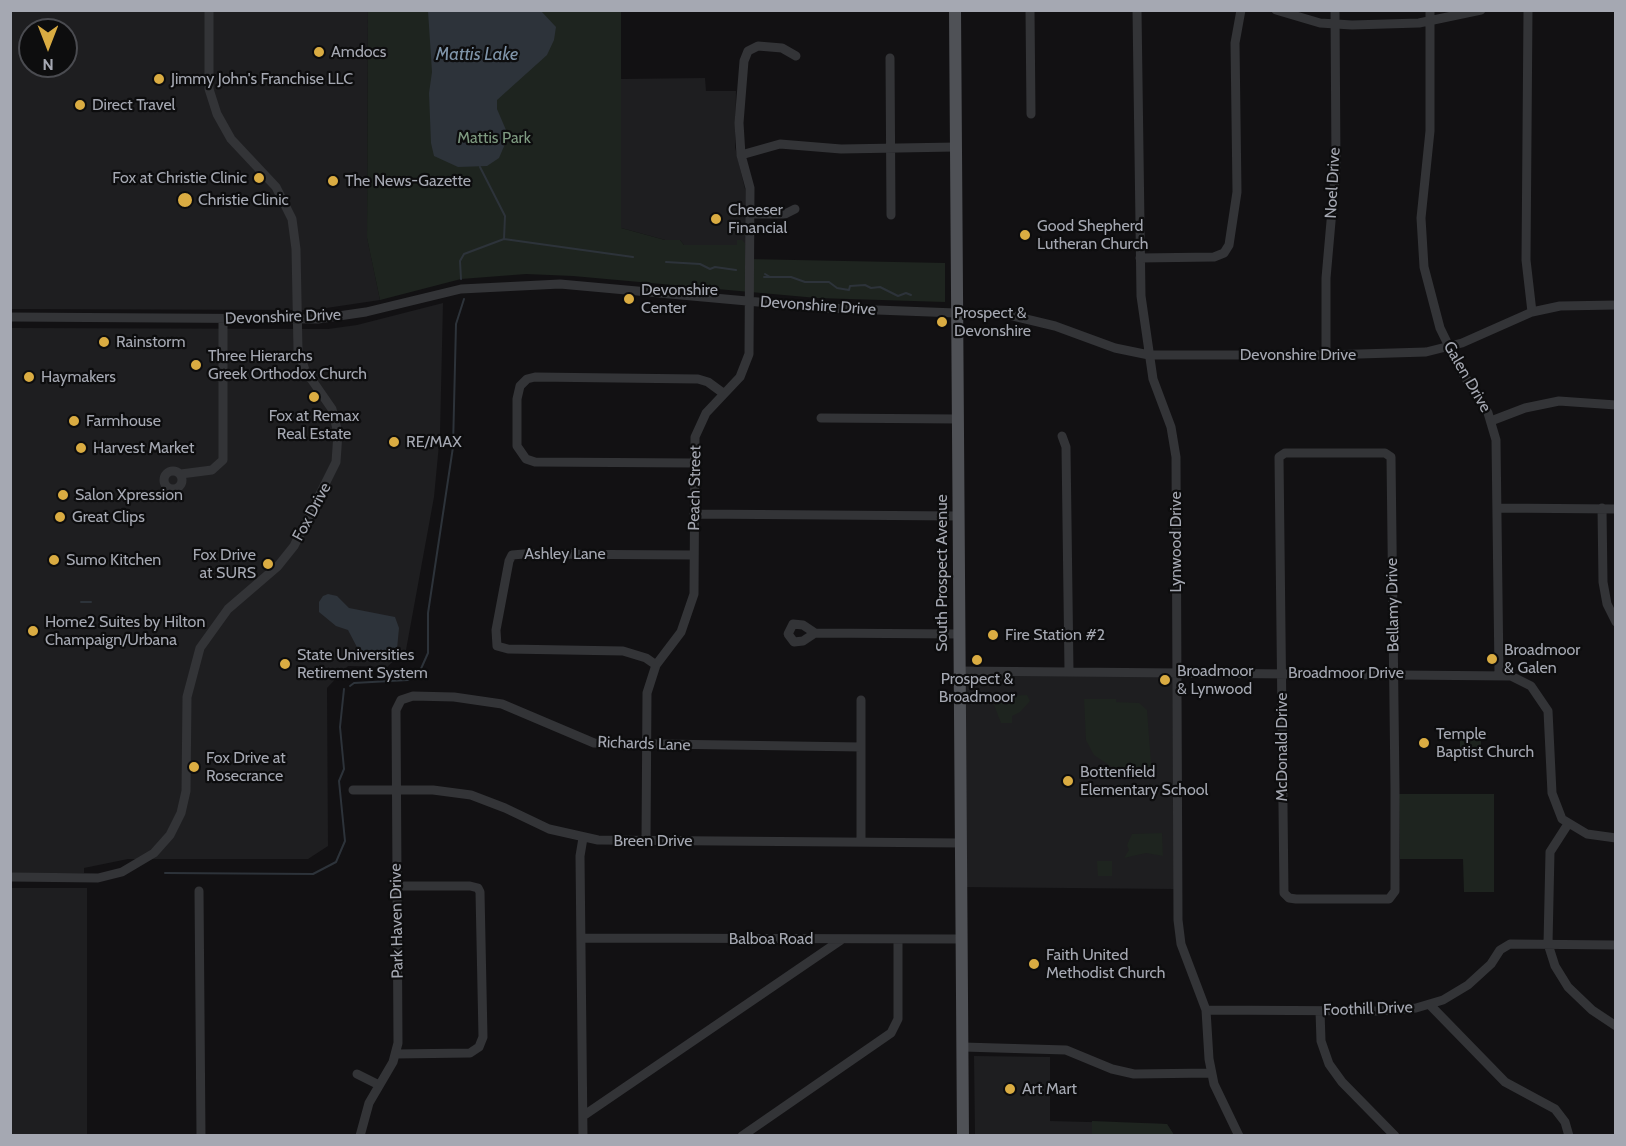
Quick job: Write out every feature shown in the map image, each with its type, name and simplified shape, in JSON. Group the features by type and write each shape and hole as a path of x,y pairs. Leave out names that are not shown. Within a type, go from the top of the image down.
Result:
{"main road":[{"name":"South Prospect Avenue","path":"955,10 963,1136"}],"street":[{"name":"Fox Drive","path":"10,877 98,878 122,872 154,853 175,826 186,791 187,697 200,648 228,609 278,566 294,546 336,462 338,432 332,409 301,361 296,320 296,249 292,219 276,187 231,139 217,114 209,89 209,10"},
{"path":"1030,10 1031,114"},
{"name":"Lynwood Drive","path":"1137,10 1141,296 1149,355 1158,396 1171,427 1176,457 1178,920 1181,944 1197,981 1206,1010 1211,1073 1224,1108 1239,1136"},
{"path":"1140,258 1215,257 1224,253 1229,245 1237,192 1235,43 1241,10"},
{"path":"1276,10 1301,20 1335,25 1430,21 1481,10"},
{"name":"Noel Drive","path":"1326,355 1326,278 1336,165 1335,10"},
{"name":"Galen Drive","path":"1430,10 1430,131 1422,207 1421,244 1427,287 1448,347 1491,421 1498,452 1498,674"},
{"path":"1528,10 1526,260 1532,312"},
{"name":"Peach Street","path":"646,840 647,693 656,665 681,632 694,594 693,463 698,428 706,413 740,376 749,354 750,188 741,155 739,123 746,56 753,47 759,46 782,48 796,56"},
{"path":"890,58 891,215"},
{"path":"741,155 780,144 841,149 956,147"},
{"path":"749,214 785,214 795,209"},
{"name":"Devonshire Drive","path":"10,317 296,320 340,317 461,289 534,284 750,302 985,313 1029,319 1114,348 1149,355 1326,355 1404,354 1448,347 1532,312 1560,306 1616,305"},
{"path":"181,474 212,470 223,460 223,320"},
{"path":"693,463 535,462 526,459 517,446 520,386 527,379 698,379 708,382 723,393"},
{"path":"1491,421 1525,408 1559,401 1616,405"},
{"path":"821,418 958,419"},
{"path":"1062,436 1066,447 1068,671"},
{"name":"McDonald Drive","path":"1391,457 1385,453 1281,454 1283,866 1286,896 1296,899 1372,900 1389,899 1393,896"},
{"name":"Bellamy Drive","path":"1391,457 1393,896"},
{"path":"1497,508 1616,508"},
{"path":"1602,508 1603,582 1607,604 1616,622"},
{"path":"694,514 958,516"},
{"name":"Ashley Lane","path":"656,665 646,658 623,651 508,649 497,646 495,636 509,561 512,555 524,554 694,555"},
{"path":"815,633 959,634"},
{"name":"Broadmoor Drive","path":"959,671 1498,674 1519,679 1531,686 1548,711 1552,793 1558,810 1568,824"},
{"name":"Richards Lane","path":"401,700 413,696 477,699 520,711 594,743 647,746 861,747"},
{"name":"Park Haven Drive","path":"360,1136 364,1116 396,1054 396,710 401,700"},
{"path":"861,700 861,842"},
{"name":"Breen Drive","path":"353,790 433,790 471,795 549,829 583,838 961,843"},
{"path":"1616,838 1587,834 1568,824 1550,852 1548,944 1555,966 1568,987 1592,1010 1616,1026"},
{"path":"583,838 580,856 583,1136"},
{"path":"396,1054 470,1053 479,1047 483,1037 480,892 478,888 470,886 397,886"},
{"path":"199,891 201,1136"},
{"name":"Balboa Road","path":"581,938 962,939"},
{"path":"583,1116 842,939"},
{"path":"742,1136 891,1033 898,1019 898,940"},
{"name":"Foothill Drive","path":"1206,1010 1405,1010 1430,1005 1468,985 1505,946 1521,943 1616,945"},
{"path":"1430,1005 1504,1082 1555,1109 1565,1122 1569,1136"},
{"path":"1320,1011 1321,1041 1329,1064 1342,1082 1395,1136"},
{"path":"963,1047 1066,1050 1112,1069 1134,1074 1211,1073"},
{"path":"357,1074 379,1086"}],"shaded area":[{"path":"11,11 368,11 367,237 380,300 313,310 11,309"},
{"path":"705,78 706,91 736,91 735,147 745,189 745,259 737,245 684,245 680,240 665,240 621,228 621,79"},
{"path":"443,303 440,434 434,497 406,650 387,667 348,666 327,688 328,846 308,859 128,859 84,868 84,873 11,873 11,328 328,329 357,325"},
{"name":"Bottenfield Elementary School","path":"961,673 1173,675 1175,889 960,887"},
{"path":"11,888 87,888 87,1135 11,1135"},
{"path":"974,1056 1050,1057 1050,1121 1167,1124 1174,1135 975,1135"}],"green space":[{"name":"Mattis Park","path":"368,11 621,11 621,228 665,240 680,240 684,245 737,245 737,240 742,240 745,243 746,259 945,263 945,302 817,298 573,276 526,274 461,279 380,300 367,238"},
{"path":"1027,695 1030,701 1020,712 1012,716 1012,723 1001,723 991,697"},
{"path":"1084,699 1116,699 1116,702 1139,703 1147,710 1152,776 1118,771 1094,755 1086,740"},
{"path":"1460,737 1481,737 1481,755 1460,755"},
{"path":"1399,794 1494,794 1494,892 1464,892 1463,859 1400,859"},
{"path":"1162,833 1163,856 1146,853 1124,858 1129,850 1127,845 1132,834"},
{"path":"1097,861 1112,861 1112,876 1098,876"},
{"path":"1092,1121 1167,1124 1174,1135 1092,1135"}],"water":[{"name":"Mattis Lake","path":"428,11 541,11 556,27 554,40 547,55 497,100 497,109 506,130 505,144 499,158 487,166 458,167 434,156 431,143 429,93 432,72"},
{"path":"328,594 337,596 349,608 395,617 399,628 397,649 390,660 371,660 359,651 348,630 336,626 319,612 319,602 323,596"}],"waterway":[{"path":"480,167 505,216 504,239"},
{"path":"461,279 460,261 464,254 504,239 633,257"},
{"path":"666,262 700,264 710,269 715,267 736,270"},
{"path":"765,274 770,277 791,277 805,282 829,282 837,288 849,290 850,286 865,285 871,288 880,287 898,296 906,293 911,295"},
{"path":"764,277 770,277"},
{"path":"350,686 354,683 408,680 420,671 428,653 428,613 453,447 456,324 464,299"},
{"path":"81,602 91,602"},
{"path":"165,873 313,874 336,862 345,841 339,781 344,769 340,727 344,689"}],"place":[{"name":"Amdocs","path":"319,52"},
{"name":"Jimmy John's Franchise LLC","path":"159,79"},
{"name":"Direct Travel","path":"80,105"},
{"name":"Fox at Christie Clinic","path":"259,178"},
{"name":"The News-Gazette","path":"333,181"},
{"name":"Christie Clinic","path":"185,200"},
{"name":"Cheeser Financial","path":"716,219"},
{"name":"Good Shepherd Lutheran Church","path":"1025,235"},
{"name":"Devonshire Center","path":"629,299"},
{"name":"Prospect & Devonshire","path":"942,322"},
{"name":"Rainstorm","path":"104,342"},
{"name":"Three Hierarchs Greek Orthodox Church","path":"196,365"},
{"name":"Haymakers","path":"29,377"},
{"name":"Fox at Remax Real Estate","path":"314,397"},
{"name":"Farmhouse","path":"74,421"},
{"name":"RE/MAX","path":"394,442"},
{"name":"Harvest Market","path":"81,448"},
{"name":"Salon Xpression","path":"63,495"},
{"name":"Great Clips","path":"60,517"},
{"name":"Sumo Kitchen","path":"54,560"},
{"name":"Fox Drive at SURS","path":"268,564"},
{"name":"Home2 Suites by Hilton Champaign/Urbana","path":"33,631"},
{"name":"Fire Station #2","path":"993,635"},
{"name":"Broadmoor & Galen","path":"1492,659"},
{"name":"Prospect & Broadmoor","path":"977,660"},
{"name":"State Universities Retirement System","path":"285,664"},
{"name":"Broadmoor & Lynwood","path":"1165,680"},
{"name":"Temple Baptist Church","path":"1424,743"},
{"name":"Fox Drive at Rosecrance","path":"194,767"},
{"name":"Bottenfield Elementary School","path":"1068,781"},
{"name":"Faith United Methodist Church","path":"1034,964"},
{"name":"Art Mart","path":"1010,1089"}]}
